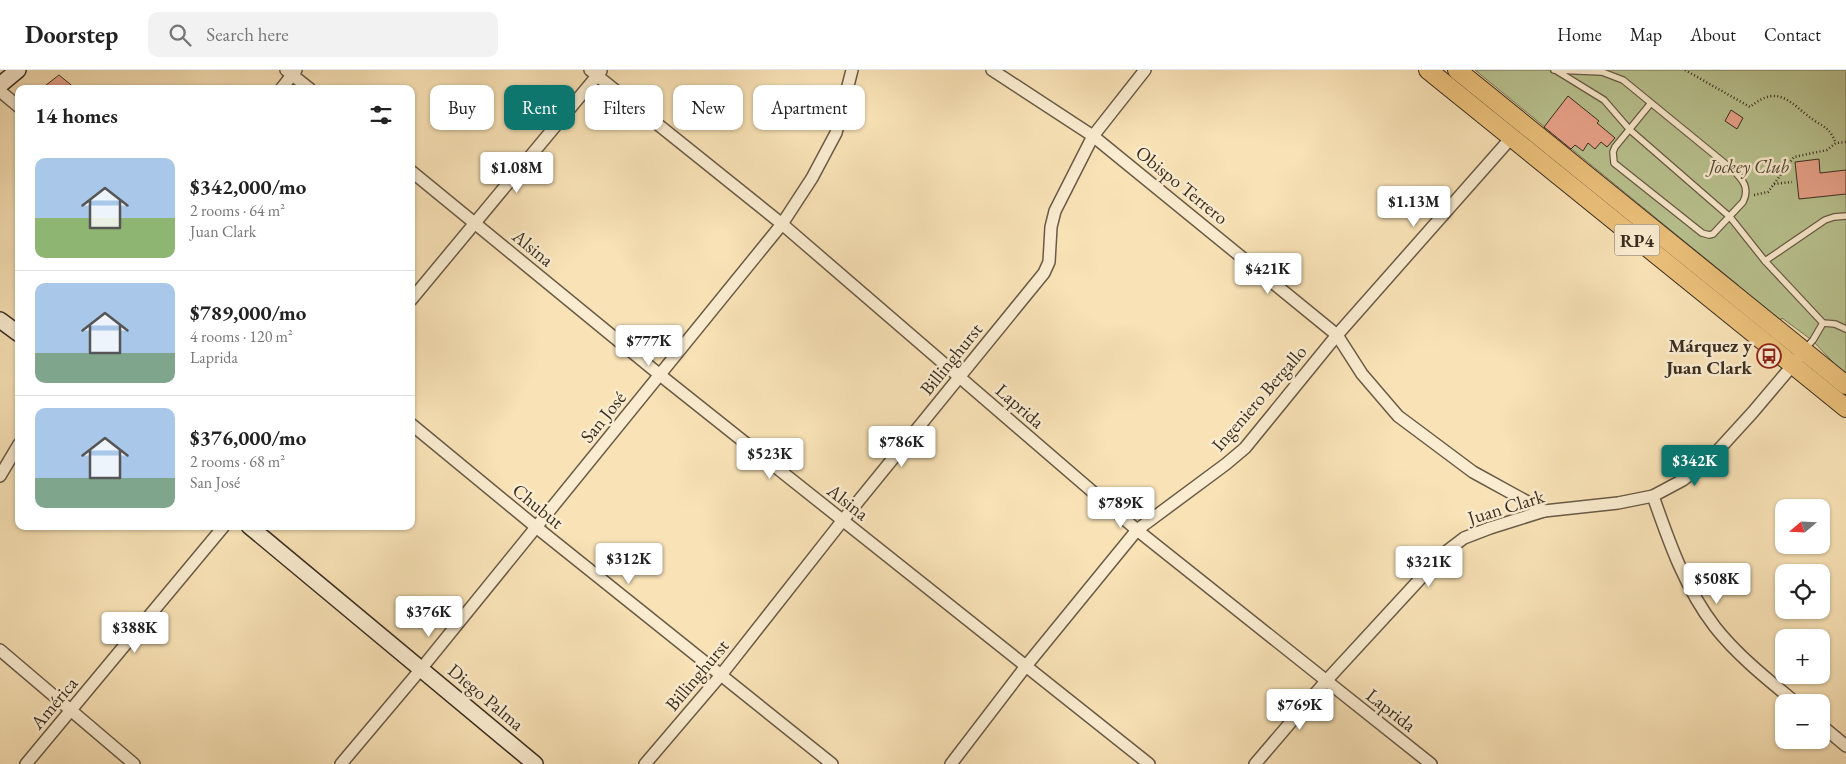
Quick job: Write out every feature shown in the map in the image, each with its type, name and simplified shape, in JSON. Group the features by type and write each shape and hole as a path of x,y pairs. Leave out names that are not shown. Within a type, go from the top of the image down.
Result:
{"main road":[{"path":"0,85 18,70"},
{"name":"RP4","path":"1428,70 1846,408"},
{"name":"RP4","path":"1457,70 1846,385"},
{"path":"0,320 15,331"},
{"name":"Diego Palma","path":"254,530 535,764"}],"street":[{"name":"San José","path":"341,764 421,669 782,224 812,178 836,133 852,70"},
{"name":"Obispo Terrero","path":"992,70 1093,136 1337,335 1362,374 1398,416 1473,472 1544,511"},
{"name":"Billinghurst","path":"645,764 721,675 843,520 1044,273 1049,262 1051,227 1055,212 1093,136 1145,70"},
{"path":"283,85 291,72 306,85"},
{"name":"Laprida","path":"596,72 782,224 1137,530 1431,764"},
{"path":"415,295 476,223 596,72"},
{"path":"0,91 15,103"},
{"name":"Ingeniero Bergallo","path":"951,764 1026,666 1137,530 1226,464 1244,448 1337,335 1510,138"},
{"name":"Alsina","path":"415,174 660,375 1148,764"},
{"name":"Juan Clark","path":"1255,764 1326,681 1443,554 1464,538 1544,511 1610,504 1653,496 1683,480 1711,458 1753,412 1804,351"},
{"name":"Chubut","path":"415,427 536,527 832,764"},
{"path":"0,476 15,451"},
{"path":"1653,496 1670,547 1693,592 1715,627 1756,670 1785,694"},
{"name":"América","path":"26,764 221,530"},
{"path":"0,650 134,764"},
{"path":"1830,733 1846,746"}],"lane":[{"path":"1555,70 1602,72 1623,80 1733,170 1746,188 1746,196 1743,202 1713,234 1702,233 1614,163 1613,152 1651,103"},
{"path":"1555,70 1604,100 1630,130 1730,216 1765,261 1823,323 1835,324 1846,329"},
{"path":"1765,261 1825,220 1846,216"},
{"path":"1804,351 1823,323"}],"path":[{"path":"1685,70 1750,107 1756,102 1772,96 1787,99 1815,121 1829,129 1836,142"},
{"path":"1746,196 1766,193 1794,157 1827,150 1836,142 1846,142"},
{"path":"1774,184 1792,182"}],"green space":[{"name":"Jockey Club","path":"1475,70 1846,70 1846,376 1813,341 1782,318 1779,323 1737,287 1738,285"}],"building":[{"path":"59,75 71,85 46,85"},
{"path":"1568,96 1599,121 1597,123 1615,138 1607,147 1601,142 1595,149 1588,143 1583,151 1575,145 1571,149 1544,127"},
{"path":"1731,110 1743,118 1737,129 1725,121"},
{"path":"1819,159 1820,173 1846,170 1846,194 1799,199 1795,162"}],"place":[{"name":"Márquez y Juan Clark","path":"1769,356"}]}
